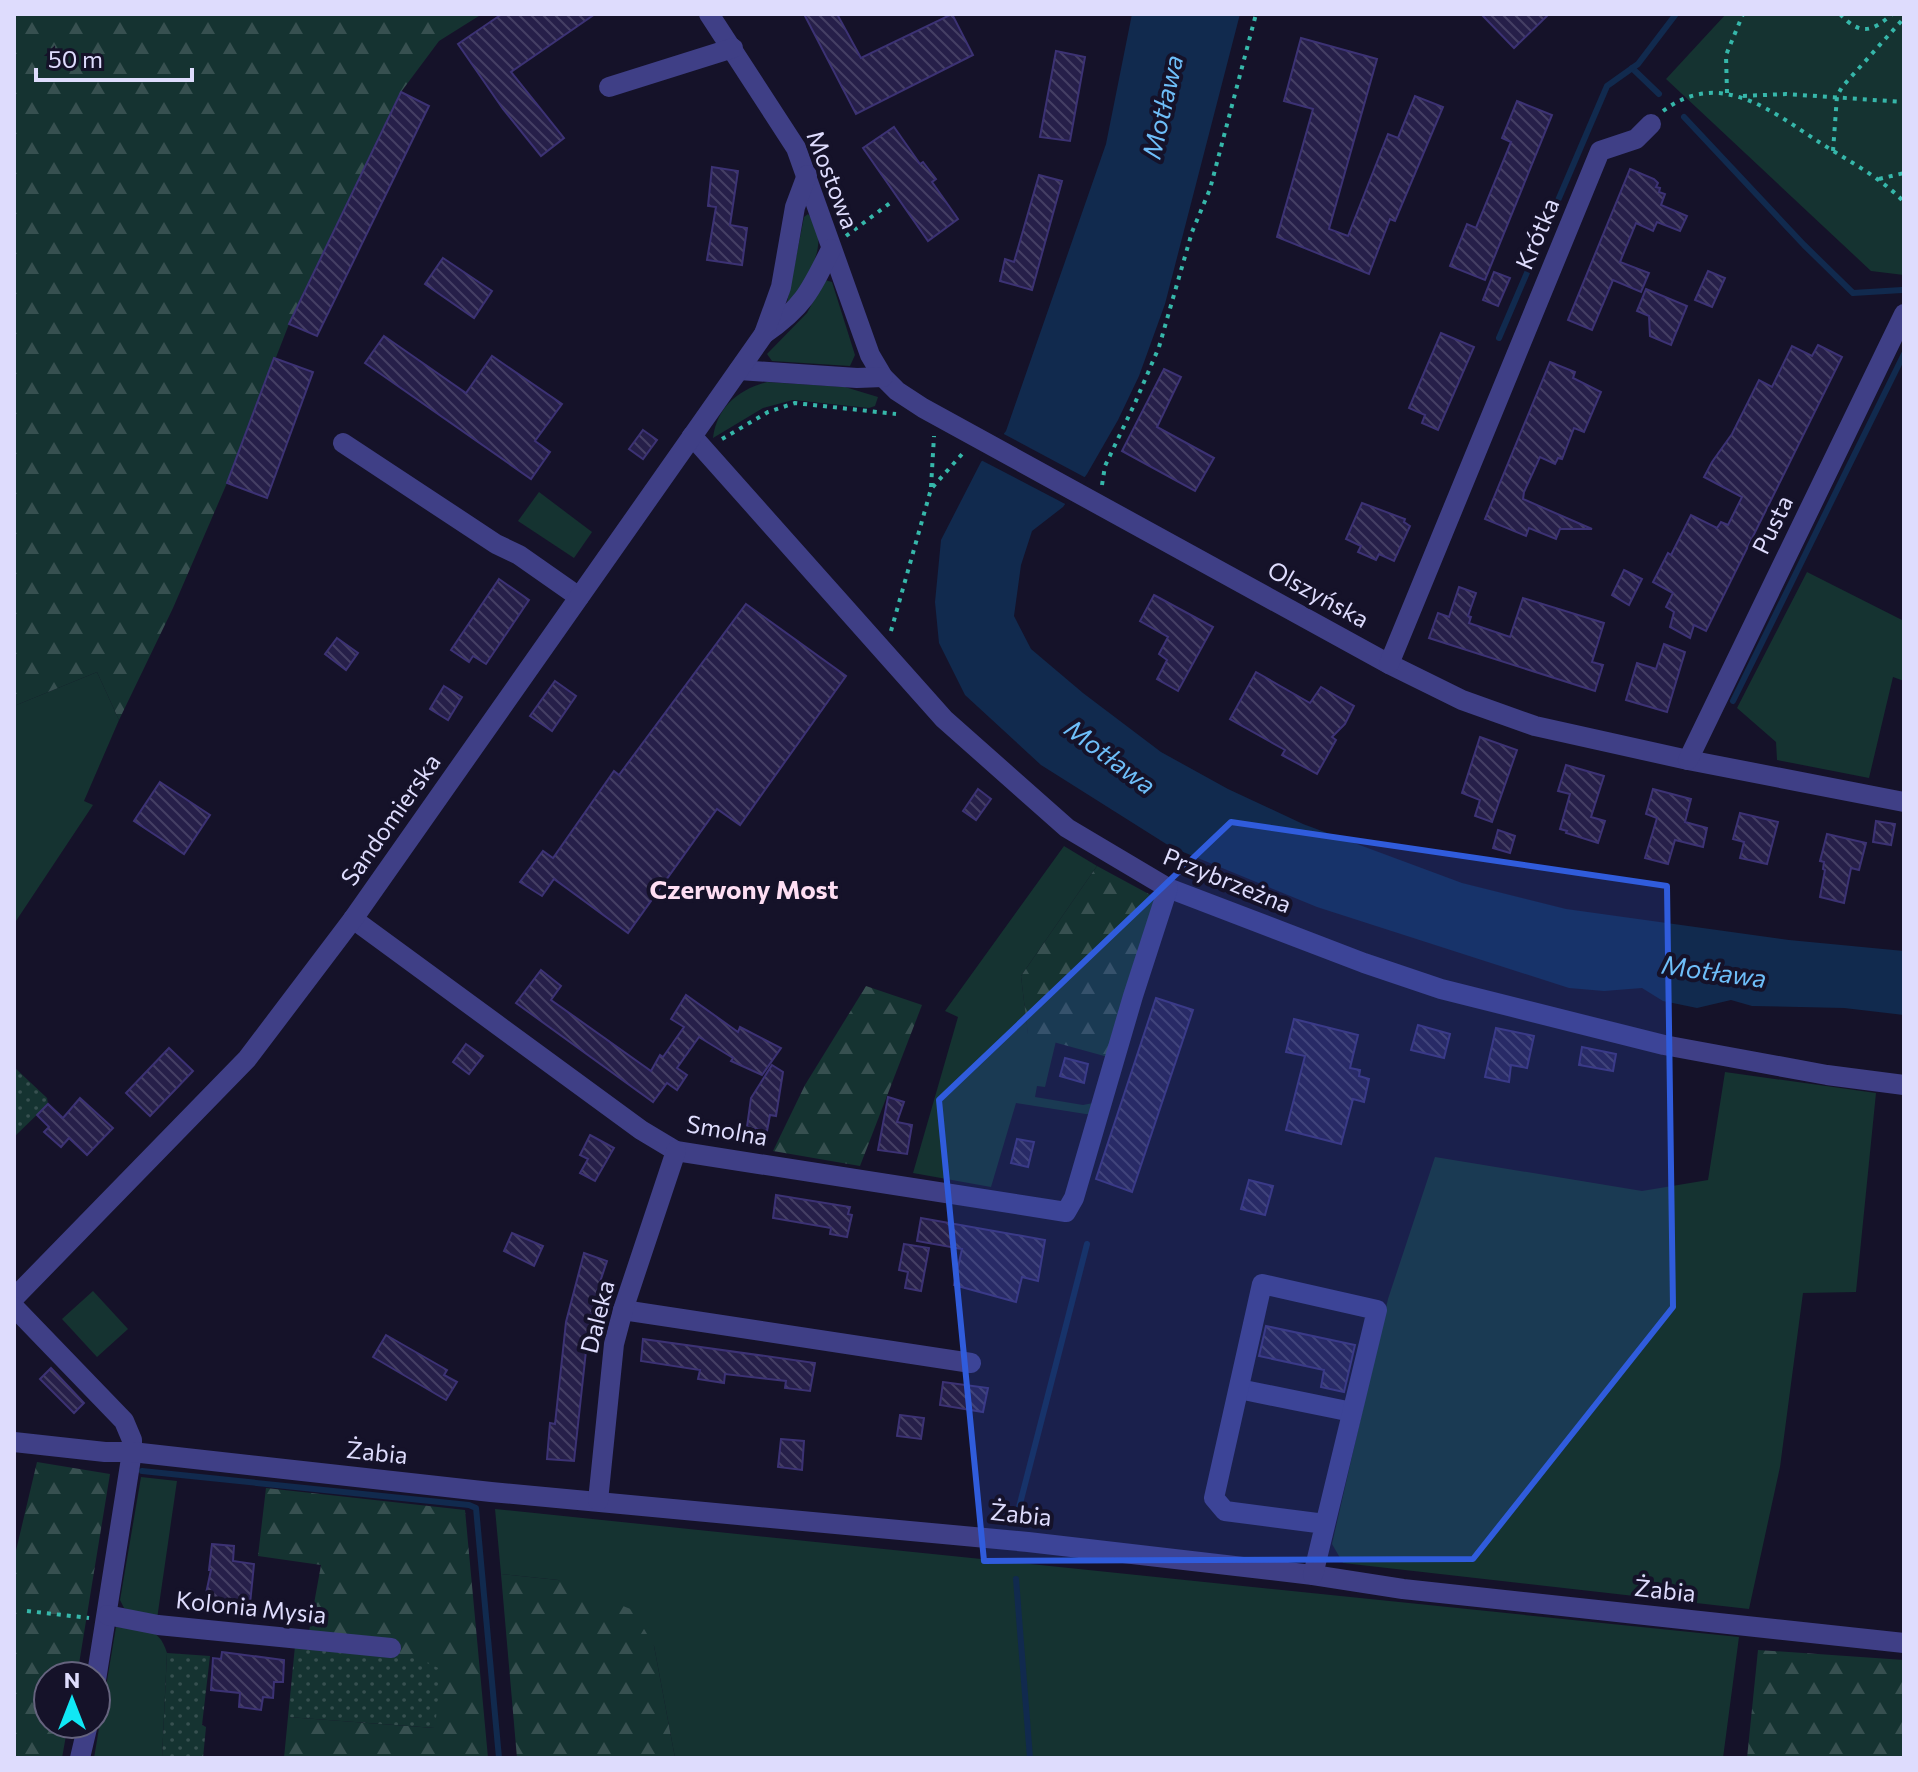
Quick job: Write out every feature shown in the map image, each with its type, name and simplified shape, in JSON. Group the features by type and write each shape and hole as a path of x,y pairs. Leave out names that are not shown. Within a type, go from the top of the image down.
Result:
{"street":[{"name":"Mostowa","path":"709,14 781,123 807,175 837,243 870,355 883,377"},
{"path":"609,87 733,48"},
{"name":"Krótka","path":"1389,664 1600,151 1636,139 1651,124"},
{"name":"Sandomierska","path":"14,1298 247,1059 353,919 579,597 699,443 739,370 764,334 781,287 795,207 807,175"},
{"name":"Sandomierska","path":"764,334 802,303 837,243"},
{"name":"Pusta","path":"1688,760 1904,314"},
{"path":"739,370 883,377"},
{"name":"Olszyńska","path":"883,377 897,391 978,439 1389,664 1462,700 1535,726 1688,760 1904,802"},
{"path":"343,443 579,597"},
{"name":"Przybrzeżna","path":"699,443 944,719 1067,828 1168,888 1350,958 1441,989 1664,1045 1827,1075 1904,1085"},
{"name":"Smolna","path":"353,919 641,1130 676,1151 1066,1212 1074,1198 1168,888"},
{"name":"Daleka","path":"598,1501 614,1344 676,1151"},
{"path":"1313,1575 1377,1310 1262,1284 1214,1498 1225,1511 1325,1524"},
{"path":"14,1307 124,1421 132,1440 99,1660"},
{"path":"623,1310 971,1363"},
{"path":"1239,1389 1352,1412"},
{"name":"Żabia","path":"14,1442 1028,1542 1313,1575 1418,1591 1904,1643"},
{"name":"Kolonia Mysia","path":"107,1615 158,1625 391,1648"}],"path":[{"path":"1090,499 1103,483 1105,466 1159,347 1192,232 1210,189 1256,14"},
{"path":"1727,93 1726,55 1743,14"},
{"path":"1840,14 1857,28 1869,30 1892,14"},
{"path":"1833,151 1837,96 1904,18"},
{"path":"1651,124 1665,109 1681,100 1705,94 1727,93 1742,97 1772,109 1879,179 1904,202"},
{"path":"1742,97 1745,94 1837,96 1904,102"},
{"path":"1879,179 1904,173"},
{"path":"837,243 894,200"},
{"path":"699,443 795,403 902,415"},
{"path":"885,653 931,489 935,432 946,438"},
{"path":"931,489 968,449 957,443"},
{"path":"27,1611 91,1618 107,1615"}],"highlighted area":[{"path":"1231,822 1667,886 1673,1307 1473,1559 984,1561 939,1100"}],"green space":[{"path":"14,14 482,14 439,41 401,92 289,324 227,483 173,608 119,720 97,672 14,706"},
{"path":"1726,14 1904,14 1904,275 1871,271 1666,79"},
{"path":"808,214 815,224 818,247 804,283 792,304 787,303 804,217"},
{"path":"825,280 832,282 855,355 850,366 772,361 767,354 807,313"},
{"path":"767,382 845,387 878,397 875,406 869,408 793,400 763,408 713,438 719,417 731,401"},
{"path":"539,492 592,532 574,558 518,521"},
{"path":"1807,572 1904,621 1904,681 1893,677 1869,778 1777,760 1776,742 1737,708"},
{"path":"97,672 119,720 84,801 93,805 14,924 14,706"},
{"path":"1064,846 1097,866 1021,976 1028,1034 1056,1041 1045,1087 1037,1086 1035,1097 1083,1105 1093,1103 1092,1115 1016,1103 991,1187 913,1173 958,1017 945,1011"},
{"path":"1097,866 1158,899 1108,1057 1028,1035 1021,976"},
{"path":"866,986 922,1005 860,1166 773,1151 805,1085"},
{"path":"14,1067 47,1098 48,1104 14,1137"},
{"path":"1725,1072 1876,1093 1856,1292 1803,1293 1780,1467 1749,1609 1343,1563 1332,1544 1388,1299 1435,1157 1642,1191 1708,1180"},
{"path":"93,1291 128,1329 97,1357 62,1319"},
{"path":"37,1462 110,1474 80,1660 32,1660 32,1740 65,1740 62,1758 14,1758 14,1559"},
{"path":"141,1477 177,1481 157,1619 124,1608 120,1600"},
{"path":"266,1488 465,1510 488,1758 284,1758 288,1717 434,1728 392,1657 308,1637 321,1565 258,1556"},
{"path":"495,1509 1739,1637 1723,1758 675,1758 654,1646 558,1580 501,1574"},
{"path":"501,1574 558,1580 633,1610 654,1646 675,1758 517,1758"},
{"path":"116,1627 148,1630 164,1644 167,1653 162,1758 94,1758 97,1740 112,1740 110,1660"},
{"path":"295,1646 415,1658 441,1669 435,1728 288,1717"},
{"path":"1758,1650 1904,1660 1904,1758 1747,1758"},
{"path":"167,1653 210,1656 202,1725 206,1727 203,1758 162,1758"}],"water":[{"name":"Motława","path":"1132,14 1240,14 1165,304 1139,376 1087,474 1063,507 1032,531 1021,565 1014,616 1031,649 1161,752 1228,789 1303,824 1462,883 1566,909 1789,940 1904,951 1904,1015 1844,1008 1752,1006 1731,1000 1697,1008 1663,1001 1642,988 1604,991 1569,988 1317,907 1171,847 1041,765 965,695 939,643 935,602 941,540 981,462 1006,431 1106,144"}],"pier":[{"path":"1000,432 1088,479 1069,506 979,459"}],"building":[{"path":"502,14 595,14 511,72 564,138 541,156 503,109 458,44"},
{"path":"804,14 837,14 861,58 952,14 973,55 856,114"},
{"path":"1481,14 1549,14 1514,48"},
{"path":"1301,38 1377,59 1329,229 1348,236 1388,134 1398,138 1415,96 1443,107 1395,221 1390,219 1369,274 1277,237 1313,109 1284,101"},
{"path":"1056,51 1085,57 1070,141 1040,137"},
{"path":"401,92 429,106 317,336 289,324"},
{"path":"1517,101 1552,115 1485,280 1450,266 1467,224 1476,228 1511,142 1502,138"},
{"path":"894,127 920,164 923,162 936,179 932,182 958,219 928,241 863,148"},
{"path":"712,167 738,171 730,225 747,228 742,265 707,260 716,207 708,206"},
{"path":"1630,169 1658,183 1656,187 1660,188 1659,192 1665,194 1661,205 1687,216 1680,231 1657,222 1653,231 1636,223 1620,262 1649,273 1641,292 1613,280 1592,330 1568,320"},
{"path":"1039,175 1062,181 1032,290 1000,281 1005,259 1014,262"},
{"path":"443,258 492,291 474,318 425,284"},
{"path":"1708,271 1725,278 1712,307 1695,300"},
{"path":"1494,272 1510,278 1498,306 1483,300"},
{"path":"1646,289 1687,306 1671,345 1650,336 1649,316 1637,311"},
{"path":"1441,333 1474,347 1438,430 1422,423 1425,415 1409,408"},
{"path":"384,336 466,393 492,356 562,404 535,441 550,452 531,479 365,363"},
{"path":"1818,345 1842,357 1706,631 1694,625 1690,638 1670,627 1674,612 1666,607 1673,593 1653,582 1691,515 1717,528 1721,522 1728,525 1742,497 1704,477 1732,434 1759,380 1772,387 1792,346 1812,356"},
{"path":"274,358 313,372 267,498 227,483"},
{"path":"1550,362 1575,372 1573,378 1601,392 1584,432 1574,428 1562,459 1558,458 1555,464 1540,457 1524,492 1523,499 1592,529 1560,529 1556,539 1529,528 1526,536 1485,519"},
{"path":"1164,369 1181,377 1157,427 1214,458 1195,491 1122,451"},
{"path":"643,430 657,440 643,459 629,449"},
{"path":"1362,503 1405,519 1404,522 1410,526 1394,561 1379,554 1376,560 1358,552 1361,546 1346,539"},
{"path":"1624,570 1642,579 1629,605 1612,595"},
{"path":"499,579 529,600 486,664 473,656 469,662 451,650"},
{"path":"1459,587 1476,593 1468,616 1471,617 1469,623 1510,637 1523,598 1604,623 1592,662 1603,665 1595,691 1429,638 1438,613 1449,617"},
{"path":"1154,595 1213,627 1178,691 1157,679 1167,660 1159,654 1168,637 1140,621"},
{"path":"746,604 846,676 740,825 717,809 628,933 554,879 542,896 520,882 543,851 553,858 614,771 619,775"},
{"path":"337,638 358,653 346,670 325,654"},
{"path":"1664,644 1685,652 1667,712 1626,700 1637,663 1656,669"},
{"path":"1256,672 1310,703 1321,687 1354,706 1345,724 1332,737 1336,740 1317,774 1282,755 1285,750 1230,719"},
{"path":"555,681 576,696 552,731 530,716"},
{"path":"444,686 462,697 448,720 430,709"},
{"path":"1480,737 1517,750 1492,822 1475,816 1480,800 1462,793"},
{"path":"1566,765 1604,776 1591,817 1605,821 1598,843 1560,829 1570,794 1558,791"},
{"path":"160,782 210,815 184,854 134,821"},
{"path":"978,789 991,799 976,820 963,811"},
{"path":"1653,789 1691,799 1685,822 1707,828 1703,847 1675,840 1668,864 1645,858 1657,818 1646,814"},
{"path":"1740,813 1778,822 1767,864 1740,858 1744,842 1733,839"},
{"path":"1876,821 1895,824 1891,845 1873,842"},
{"path":"1498,830 1515,836 1510,853 1493,848"},
{"path":"1827,834 1866,843 1859,870 1851,868 1844,903 1820,897 1825,870 1824,862 1820,861"},
{"path":"541,970 561,986 551,1000 651,1071 660,1055 663,1057 684,1027 671,1019 686,995 738,1032 740,1027 781,1048 762,1075 731,1061 733,1058 699,1037 677,1068 687,1075 677,1090 667,1083 653,1102 516,1003"},
{"path":"1156,998 1193,1010 1132,1192 1096,1179"},
{"path":"1294,1019 1358,1035 1350,1068 1360,1070 1359,1076 1369,1079 1364,1102 1353,1099 1341,1144 1286,1130 1305,1056 1286,1052"},
{"path":"1418,1025 1450,1034 1444,1058 1411,1050"},
{"path":"1496,1028 1534,1036 1527,1068 1511,1065 1509,1082 1485,1077"},
{"path":"466,1044 483,1056 469,1074 453,1062"},
{"path":"1582,1047 1616,1054 1613,1071 1579,1065"},
{"path":"169,1048 193,1071 150,1116 126,1093"},
{"path":"1065,1058 1088,1064 1084,1083 1060,1076"},
{"path":"772,1065 783,1072 776,1116 770,1115 767,1131 747,1127 751,1098"},
{"path":"888,1097 904,1102 897,1122 912,1125 907,1154 878,1150"},
{"path":"80,1098 113,1128 87,1155 69,1138 61,1147 44,1132 49,1127 37,1115 48,1104 63,1118"},
{"path":"590,1135 614,1148 595,1181 580,1173 588,1159 580,1155"},
{"path":"1017,1139 1034,1142 1028,1167 1011,1163"},
{"path":"1249,1180 1273,1186 1265,1215 1241,1209"},
{"path":"776,1195 850,1207 848,1214 852,1215 847,1237 830,1234 831,1228 773,1218"},
{"path":"921,1218 1045,1240 1038,1281 1022,1277 1016,1302 954,1285 962,1249 917,1241"},
{"path":"512,1233 543,1246 534,1266 504,1251"},
{"path":"904,1244 929,1248 921,1291 905,1288 908,1272 899,1270"},
{"path":"584,1253 607,1261 583,1351 586,1351 574,1461 547,1459 550,1423 555,1424 566,1322"},
{"path":"1266,1326 1355,1345 1344,1392 1321,1387 1324,1370 1259,1356"},
{"path":"386,1335 447,1370 444,1375 457,1382 446,1400 373,1357"},
{"path":"643,1339 815,1363 810,1391 785,1388 786,1381 725,1374 724,1383 698,1379 700,1370 641,1361"},
{"path":"51,1368 84,1403 74,1413 40,1379"},
{"path":"943,1382 988,1388 983,1412 940,1405"},
{"path":"900,1415 924,1418 921,1439 897,1436"},
{"path":"781,1439 804,1441 802,1470 778,1467"},
{"path":"212,1544 234,1546 233,1561 254,1564 249,1614 203,1608 211,1570"},
{"path":"222,1652 284,1660 283,1682 274,1682 273,1698 263,1697 261,1710 239,1707 240,1693 211,1690 213,1658 221,1659"}],"waterway":[{"path":"1499,338 1607,86 1638,64 1676,14"},
{"path":"1632,68 1659,94"},
{"path":"1684,117 1853,293 1902,290"},
{"path":"1733,701 1904,354"},
{"path":"1016,1519 1087,1244"},
{"path":"142,1471 476,1508 499,1758"},
{"path":"1016,1579 1030,1758"}],"district":[{"name":"Czerwony Most","path":"744,890"}]}
